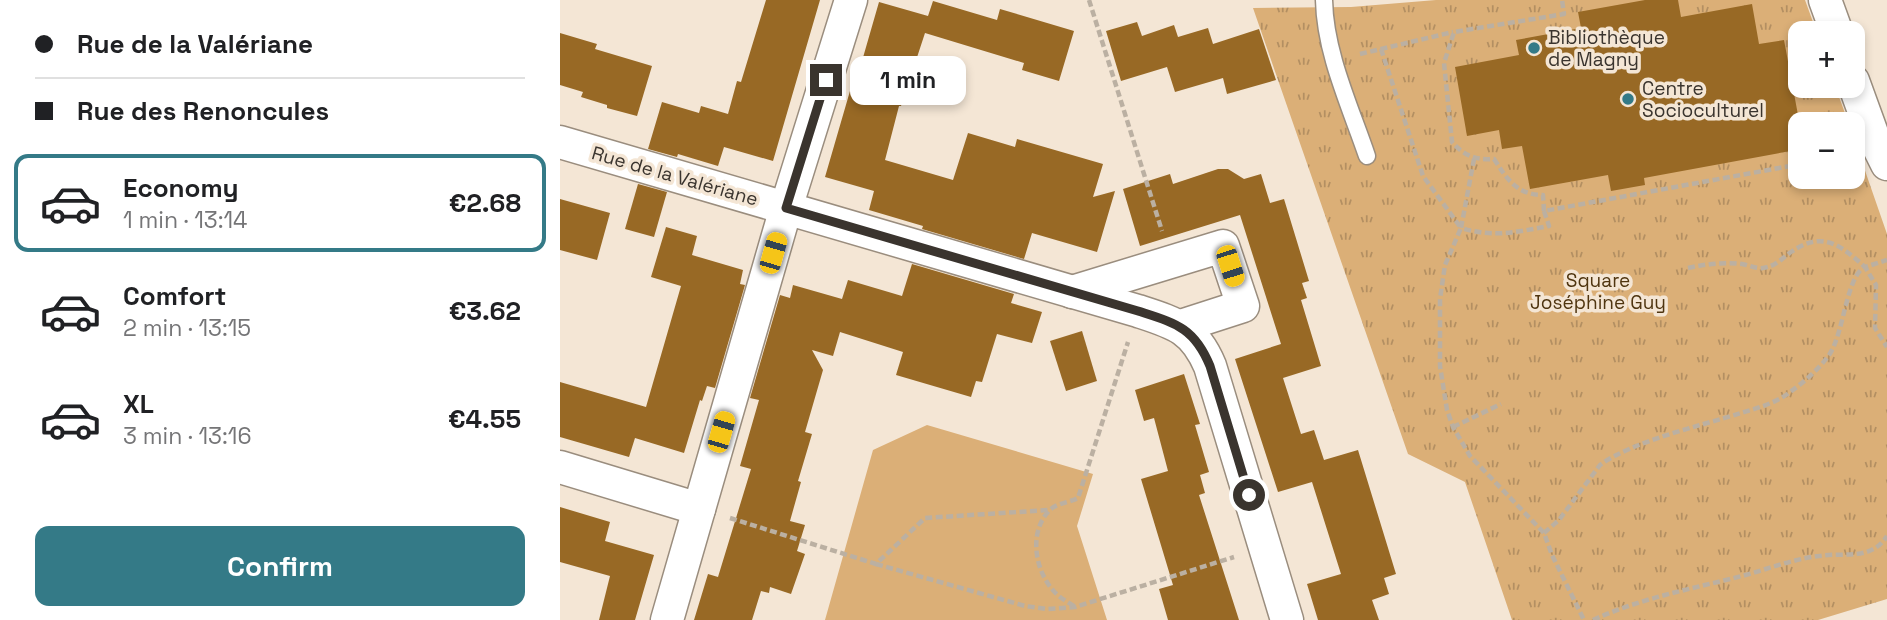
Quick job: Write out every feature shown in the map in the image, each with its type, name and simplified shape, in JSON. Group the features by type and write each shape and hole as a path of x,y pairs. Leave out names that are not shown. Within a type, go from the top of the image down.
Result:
{"street":[{"path":"667,620 786,208 851,0"},
{"path":"1825,0 1833,21"},
{"path":"1859,98 1873,136 1887,164"},
{"name":"Rue de la Valériane","path":"560,142 1138,311 1181,326 1193,336 1210,366 1287,620"},
{"path":"1072,292 1223,246 1243,306 1181,326"},
{"path":"560,467 699,509"}],"lane":[{"path":"1324,0 1334,60 1367,156"}],"path":[{"path":"1089,0 1172,262"},
{"path":"1334,60 1454,32 1564,14 1562,0"},
{"path":"1381,49 1423,176 1461,228 1480,234 1501,235 1549,226 1543,195 1516,188 1507,180 1494,159 1474,159 1457,149 1449,135 1444,63 1454,32"},
{"path":"1474,159 1461,228 1445,265 1440,299 1440,366 1443,394 1452,427 1475,462 1544,533 1584,620"},
{"path":"1544,211 1788,166"},
{"path":"1689,268 1742,264 1760,269 1780,263 1789,253 1812,240 1833,243 1865,267 1876,285 1875,328 1887,347"},
{"path":"1544,533 1559,520 1606,460 1639,446 1766,405 1790,393 1829,354 1842,326 1852,283 1860,270 1887,260"},
{"path":"876,564 925,518 1049,510 1078,498 1138,311"},
{"path":"1452,427 1501,404"},
{"path":"699,509 876,564 1025,606 1047,609 1075,607 1265,547"},
{"path":"1049,510 1041,522 1035,540 1037,556 1043,576 1052,589 1075,607"},
{"path":"1593,620 1675,591 1805,558 1871,552 1887,536"}],"green space":[{"name":"Square Joséphine Guy","path":"1436,0 1805,0 1813,21 1788,21 1788,98 1839,98 1845,112 1788,112 1788,189 1865,189 1865,171 1887,234 1887,599 1818,620 1512,620 1465,482 1408,454 1253,8 1351,7"},
{"path":"927,425 1093,474 1077,526 1107,620 825,620 873,450"}],"building":[{"path":"766,0 820,0 773,161 724,147 718,166 678,154 677,157 648,149 662,102 699,113 701,106 728,114 737,81 741,82"},
{"name":"Centre Socioculturel","path":"1645,0 1678,0 1681,17 1752,4 1759,44 1784,40 1788,61 1788,98 1795,98 1797,112 1788,112 1788,151 1644,178 1645,185 1611,191 1608,175 1530,189 1522,146 1502,149 1499,130 1467,136 1455,67 1519,55 1516,40 1581,28 1578,12"},
{"path":"933,1 997,20 1000,9 1074,31 1059,81 1022,70 1024,63 925,33 899,106 885,160 953,180 968,133 1015,147 1017,139 1103,164 1093,197 1115,191 1097,252 1032,233 1024,259 922,229 923,226 869,210 874,191 825,177 879,2 928,16"},
{"path":"1137,22 1142,36 1174,25 1178,37 1208,28 1213,44 1259,29 1276,80 1227,94 1223,78 1175,92 1167,67 1121,81 1106,31"},
{"path":"560,33 597,44 595,49 652,66 637,116 607,108 607,105 581,97 583,92 560,85"},
{"path":"1218,169 1228,169 1244,179 1261,174 1270,203 1284,199 1309,281 1302,283 1307,298 1301,300 1321,366 1283,378 1301,434 1314,430 1324,460 1358,450 1396,574 1384,578 1389,594 1372,600 1379,620 1318,620 1307,584 1341,574 1312,482 1278,492 1235,359 1281,344 1240,215 1140,246 1123,189 1170,174 1173,184"},
{"path":"638,184 667,192 654,237 625,229"},
{"path":"560,199 610,213 597,260 560,250"},
{"path":"666,227 697,236 692,255 743,270 740,284 745,285 715,388 707,386 702,401 700,400 684,453 635,438 629,457 560,437 560,382 646,407 681,286 651,277"},
{"path":"912,264 1014,294 1011,303 1042,312 1032,343 997,334 982,382 976,381 971,397 896,375 903,352 840,332 833,356 812,350 823,370 805,432 812,434 790,521 805,525 797,551 805,554 791,594 770,587 769,593 761,591 752,620 694,620 708,574 718,577 751,469 740,466 759,400 750,398 780,295 790,298 793,285 842,299 848,280 902,296"},
{"path":"1082,331 1097,381 1066,391 1050,341"},
{"path":"1184,374 1200,424 1195,425 1209,472 1200,475 1205,493 1199,495 1239,620 1168,620 1159,589 1173,585 1141,479 1168,471 1154,418 1144,421 1135,390"},
{"path":"560,507 610,522 605,541 654,555 635,620 599,620 610,576 560,562"}],"place":[{"name":"Bibliothèque de Magny","path":"1534,48"},
{"name":"Centre Socioculturel","path":"1628,99"}],"route":[{"path":"826,80 786,208 1181,326 1193,336 1210,366 1249,495"}]}
